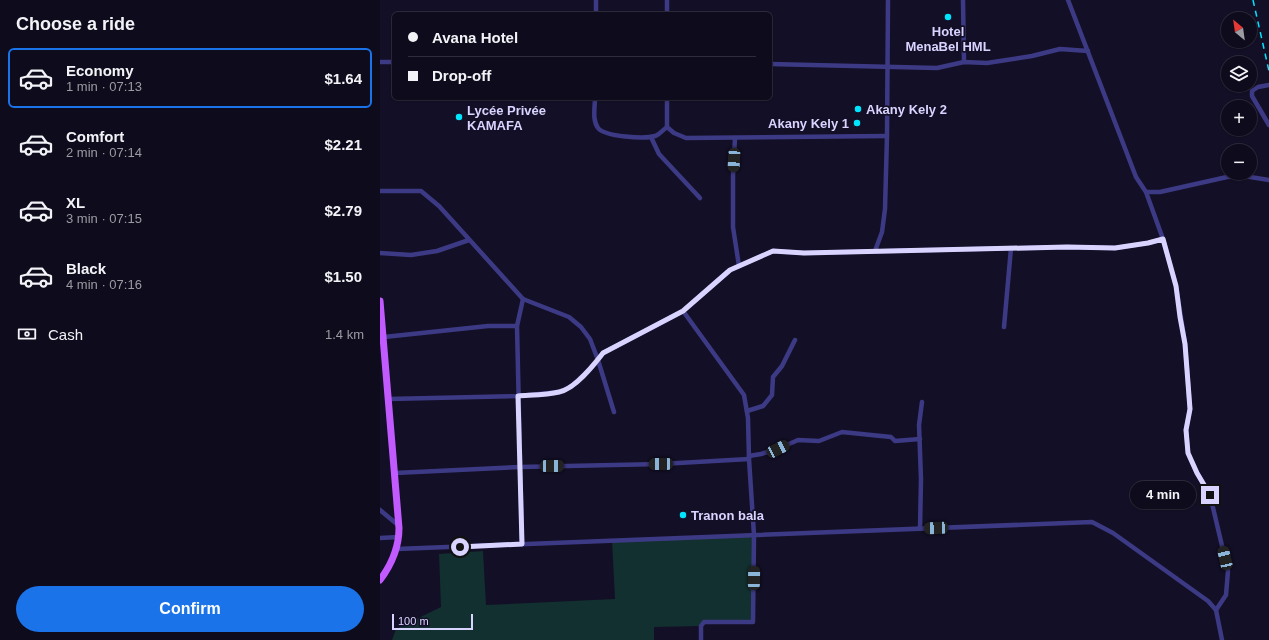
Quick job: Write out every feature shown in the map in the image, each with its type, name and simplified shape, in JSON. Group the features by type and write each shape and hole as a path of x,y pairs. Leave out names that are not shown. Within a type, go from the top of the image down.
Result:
{"main road":[{"path":"380,302 396,473 399,526 397,549 390,566 380,580"}],"street":[{"path":"596,0 596,12"},
{"path":"667,12 668,0"},
{"path":"875,251 882,232 884,216 887,136 888,0"},
{"path":"963,0 964,62"},
{"path":"1068,0 1136,177 1146,192 1163,239 1176,286 1185,344 1190,409 1186,430 1188,453 1197,473 1210,495 1228,571 1226,595 1216,610"},
{"path":"772,64 936,68 964,62 987,63 1032,56 1060,49 1088,51"},
{"path":"380,62 392,62"},
{"path":"1269,86 1258,87 1252,91 1252,96 1269,125"},
{"path":"595,100 595,120 598,128 602,132 611,135 646,138 657,136 667,127 667,100"},
{"path":"667,127 674,133 686,138 887,136"},
{"path":"651,137 659,154 700,198"},
{"path":"735,138 733,227 739,266"},
{"path":"1146,192 1160,192 1227,177 1244,176 1269,180"},
{"path":"380,191 421,190 439,206 524,299 569,317 581,327 590,339 614,412"},
{"path":"388,399 518,396 560,392 572,386 603,353 683,311 730,270 773,251 804,253 1067,247 1115,248 1163,239"},
{"path":"380,253 411,255 438,251 470,240"},
{"path":"1004,327 1011,248"},
{"path":"522,544 517,326 524,299"},
{"path":"683,311 744,395 747,411 754,535 753,622 704,622 701,626 701,640"},
{"path":"384,337 488,326 517,326"},
{"path":"747,411 763,406 772,395 773,377 782,366 795,340"},
{"path":"920,529 921,478 919,425 922,402"},
{"path":"396,473 520,467 661,464 749,458 778,449 798,440 819,441 842,432 891,437 895,441 920,439"},
{"path":"380,510 399,526"},
{"path":"397,549 1092,522 1113,533 1208,601 1216,610 1222,640"},
{"path":"380,538 399,537"}],"green space":[{"path":"754,535 753,622 704,622 701,626 654,627 654,640 392,640 396,629 441,607 439,554 483,551 486,605 615,599 612,540"}],"railway":[{"path":"1253,0 1269,71"}],"place":[{"name":"Hotel MenaBel HML","path":"948,17"},
{"name":"Akany Kely 2","path":"858,109"},
{"name":"Lycée Privée KAMAFA","path":"459,117"},
{"name":"Akany Kely 1","path":"857,123"},
{"name":"Tranon bala","path":"683,515"}],"route":[{"path":"460,547 522,544 518,396 560,392 572,386 596,363 603,353 683,311 730,270 773,251 804,253 1067,247 1115,248 1163,239 1174,275 1185,344 1190,409 1186,430 1188,453 1197,473 1210,495"}]}
